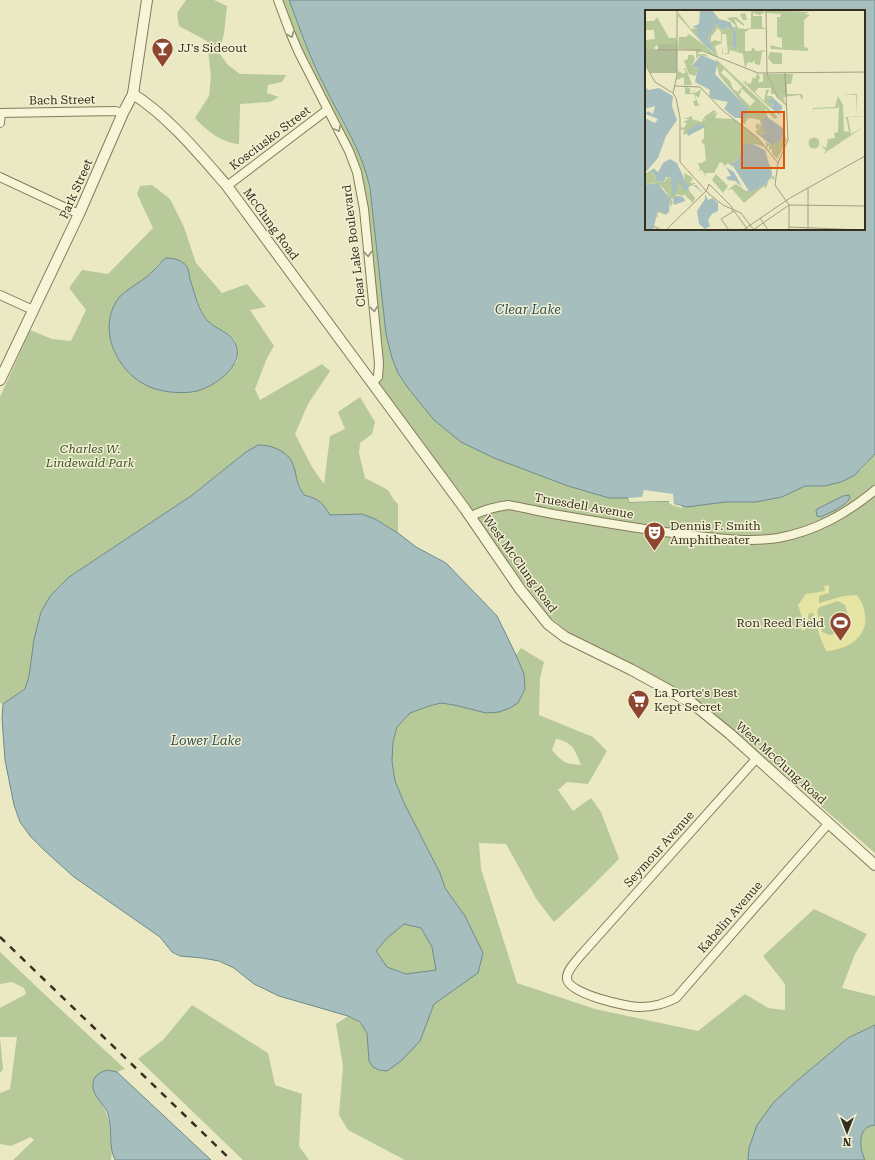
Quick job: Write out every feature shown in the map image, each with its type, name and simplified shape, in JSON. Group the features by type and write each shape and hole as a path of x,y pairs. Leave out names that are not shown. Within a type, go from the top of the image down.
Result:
{"street":[{"name":"Park Street","path":"0,380 79,214 123,113 134,94 147,0"},
{"name":"Clear Lake Boulevard","path":"278,0 293,39 354,162 362,194 379,363 379,374 377,379 372,383"},
{"name":"McClung Road","path":"134,94 162,117 194,148 228,186 372,383"},
{"name":"Kosciusko Street","path":"228,186 327,110"},
{"name":"Bach Street","path":"0,113 115,111 123,113"},
{"path":"0,113 0,123"},
{"path":"0,178 79,214"},
{"path":"0,295 33,310"},
{"name":"West McClung Road","path":"372,383 470,517 520,589 548,624 565,637 687,699 730,734 875,865"},
{"name":"Truesdell Avenue","path":"470,517 480,511 508,505 675,533 727,539 778,538 815,528 835,519 852,509 875,490"},
{"name":"Seymour Avenue","path":"640,1007 614,1004 590,996 569,984 567,979 568,974 581,955 756,759"},
{"name":"Kabelin Avenue","path":"640,1007 659,1006 676,998 828,824"}],"green space":[{"path":"186,0 214,0 227,6 224,34 219,53 228,65 240,74 286,75 282,82 268,85 267,93 279,97 270,102 240,104 239,144 226,141 215,135 195,118 209,96 211,76 207,41 179,26 177,13"},
{"path":"281,0 289,0 318,73 357,148 366,171 408,388 434,420 461,442 494,458 568,486 609,498 642,497 725,502 756,502 782,497 805,486 825,486 841,482 855,475 875,454 875,853 704,705 666,683 568,632 551,618 525,585 471,510 466,500 377,384 382,375 361,176 296,41"},
{"name":"Charles W. Lindewald Park","path":"152,185 170,199 184,227 196,263 222,293 247,284 266,307 250,310 274,346 267,358 255,389 260,400 322,364 330,371 308,404 295,434 312,467 324,484 330,436 345,429 338,412 360,397 375,422 372,434 360,443 359,453 365,478 388,490 398,504 398,533 365,516 349,514 330,515 325,507 319,502 304,495 298,483 297,477 246,452 191,496 69,577 51,595 41,612 34,639 29,676 25,689 3,704 0,703 0,397 30,330 52,339 71,341 86,310 69,288 82,270 108,274 153,228 137,194 140,186","holes":["160,262 196,298 204,316 213,326 228,334 235,340 238,350 237,362 187,392 148,386 131,374 117,358 141,282"]},
{"path":"521,648 544,662 540,678 539,715 593,737 607,751 588,784 567,782 558,790 573,811 591,798 601,812 619,859 554,922 537,900 506,844 479,843 481,869 517,983 595,1009 698,1031 745,994 768,1008 785,1010 785,984 763,956 814,909 867,934 855,954 842,988 875,996 875,1025 848,1038 799,1079 749,1148 748,1160 405,1160 348,1130 339,1115 343,1066 336,1024 348,1016 363,1026 368,1040 369,1061 419,1041 434,1004 478,972 483,953 465,916 445,888 440,873 405,805 395,781 392,761 393,742 397,727 410,713 441,703 454,705 524,674 516,655","holes":["556,739 562,740 573,748 581,765 564,762 552,750"]},
{"path":"404,924 421,928 432,947 436,970 407,974 387,967 376,951 386,939"},
{"path":"0,952 125,1069 117,1072 107,1070 94,1093 104,1108 110,1125 112,1133 111,1160 13,1160 34,1140 31,1137 11,1146 0,1144 0,1093 10,1089 17,1037 0,1037 0,1008 26,994 24,988 12,982 0,984"},
{"path":"192,1005 268,1053 275,1085 302,1094 299,1146 309,1160 243,1160 138,1059 163,1040"},
{"path":"0,1037 3,1069 0,1073"},
{"path":"870,1125 875,1125 875,1160 865,1160 861,1150 860,1139 862,1132"}],"sand":[{"path":"829,585 829,593 819,596 819,603 844,596 857,595 863,605 865,616 865,624 858,638 844,647 826,651 813,613 808,615 808,626 802,631 801,627 805,626 798,605 806,594 825,591 824,586","holes":["838,601 845,605 850,623 848,629 830,635 822,632 817,611 820,607"]}],"water":[{"name":"Clear Lake","path":"289,0 875,0 875,454 855,475 841,482 825,486 805,486 782,497 756,502 725,502 687,507 674,504 669,501 629,502 628,498 609,498 568,486 494,458 461,442 434,420 408,388 398,373 392,358 386,334 370,188 362,161 305,43"},
{"path":"166,258 178,260 187,267 198,303 204,316 212,325 227,334 235,342 237,348 235,361 227,373 215,383 198,391 184,393 162,391 139,381 128,372 120,362 110,337 109,324 112,311 118,299 125,292 149,275"},
{"name":"Lower Lake","path":"258,445 280,450 291,460 298,484 304,495 320,502 330,515 362,514 375,519 398,533 416,547 446,563 497,616 524,674 525,689 518,703 510,708 499,712 486,713 441,703 410,713 397,727 393,742 392,761 395,781 405,805 440,873 445,888 465,916 483,953 478,973 434,1004 420,1041 401,1061 387,1071 379,1070 373,1067 369,1061 367,1033 360,1022 348,1016 279,996 254,984 234,968 219,961 180,956 172,952 160,937 74,877 45,851 31,837 20,822 14,805 5,760 2,718 3,704 25,689 29,676 34,639 41,612 51,595 69,577 191,496 246,452","holes":["404,924 421,928 432,947 436,970 406,974 387,967 376,951 386,939"]},
{"path":"849,495 850,497 845,504 821,517 817,516 817,509 843,496"},
{"path":"875,1025 875,1125 869,1126 862,1133 861,1144 865,1160 748,1160 749,1148 757,1125 774,1102 848,1038"},
{"path":"107,1070 117,1072 211,1160 115,1160 112,1149 108,1114 95,1094 93,1087 96,1076"}],"pier":[{"path":"644,490 673,494 674,504 682,506 682,508 672,505 669,501 629,502 628,498 642,497"}],"railway":[{"path":"0,937 231,1160"}],"place":[{"name":"JJ's Sideout","path":"162,68"},
{"name":"Dennis F. Smith Amphitheater","path":"655,552"},
{"name":"Ron Reed Field","path":"840,642"},
{"name":"La Porte's Best Kept Secret","path":"639,720"}]}
